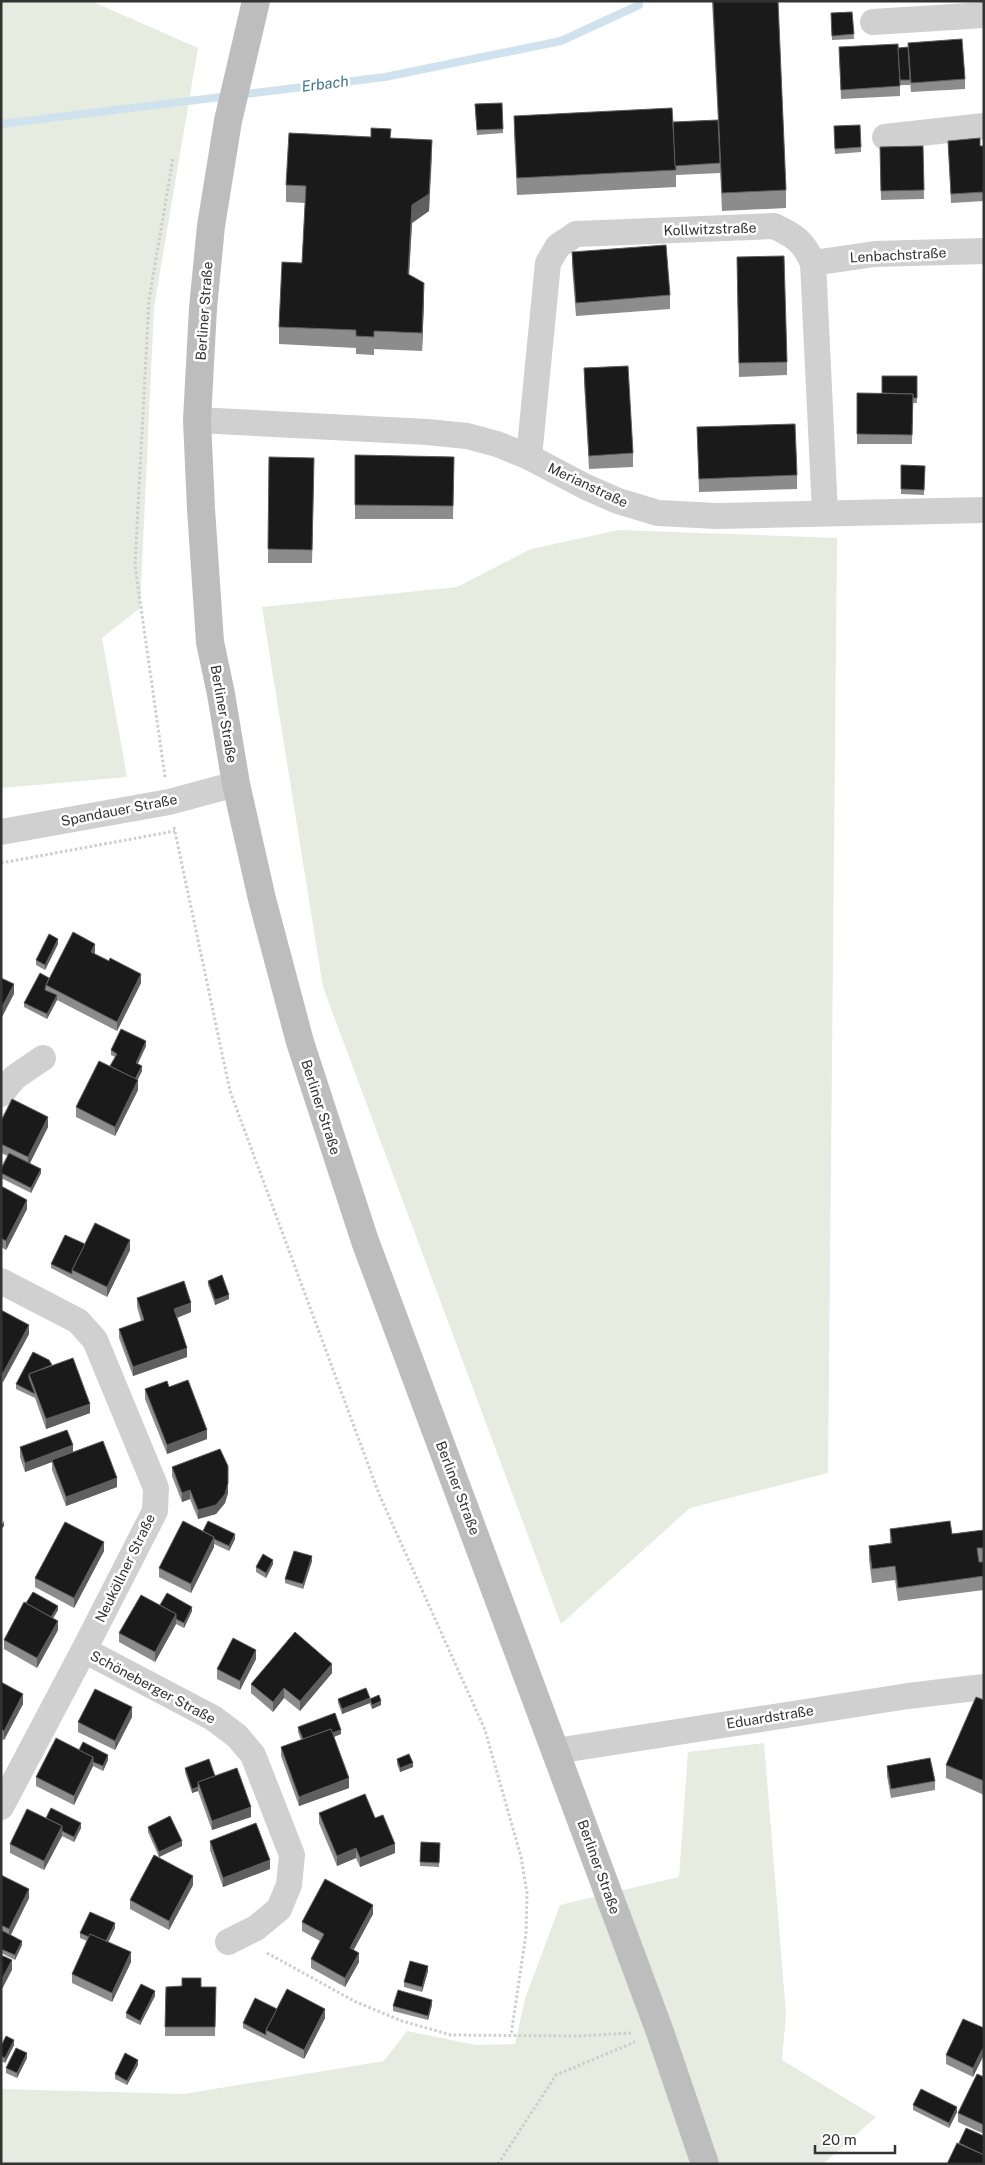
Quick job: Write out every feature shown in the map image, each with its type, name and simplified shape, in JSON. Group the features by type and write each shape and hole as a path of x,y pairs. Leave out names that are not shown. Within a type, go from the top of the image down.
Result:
{"street":[{"name":"Berliner Straße","path":"256,1 236,80 210,235 203,308 197,420 210,642 236,784 264,909 300,1042 365,1241 660,2032 705,2164"},
{"path":"873,22 984,15"},
{"path":"885,136 984,126"},
{"name":"Kollwitzstraße","path":"529,457 548,263 558,246 576,234 774,226 793,235 805,246 813,263 825,513"},
{"name":"Lenbachstraße","path":"813,263 874,254 984,251"},
{"name":"Merianstraße","path":"197,420 427,432 467,436 497,444 529,457 586,487 618,501 658,513 717,516 984,510"},
{"name":"Spandauer Straße","path":"1,832 169,802 236,784"},
{"path":"1,1094 15,1077 43,1058"},
{"name":"Neuköllner Straße","path":"1,1281 78,1321 95,1340 156,1488 155,1511 1,1807"},
{"name":"Schöneberger Straße","path":"84,1650 213,1718 237,1736 253,1755 292,1855 289,1885 279,1909 256,1928 233,1939"},
{"name":"Eduardstraße","path":"556,1751 908,1696 984,1687"}],"path":[{"path":"172,158 149,300 135,565 169,802 230,1091 380,1494 485,1730 521,1857 527,1893 526,1934 511,2035"},
{"path":"1,863 175,831"},
{"path":"233,1939 356,2002 402,2021 451,2035 579,2036 660,2032"},
{"path":"498,2164 556,2075 660,2032"}],"shaded area":[{"path":"1,1 91,1 198,48 154,307 140,608 102,638 127,777 1,788"},
{"path":"619,530 837,538 828,1473 690,1508 561,1624 323,987 262,607 457,587 531,549"},
{"path":"764,1743 786,2014 782,2060 876,2117 823,2164 1,2164 1,2089 184,2094 384,2061 407,2031 476,2045 515,2044 525,1999 560,1905 679,1877 688,1752"}],"building":[{"path":"713,1 778,1 786,190 722,193"},
{"path":"852,12 854,34 832,36 831,13"},
{"path":"962,39 965,79 911,83 908,43"},
{"path":"898,44 900,86 841,90 839,47"},
{"path":"908,47 910,80 900,80 898,48"},
{"path":"502,103 503,129 477,130 475,104"},
{"path":"672,108 676,170 517,178 514,116"},
{"path":"718,120 720,163 675,166 673,122"},
{"path":"860,125 861,147 835,149 834,126"},
{"path":"371,128 391,129 390,138 432,140 429,194 412,205 408,274 424,283 422,333 374,331 374,337 356,336 356,330 279,327 282,262 302,263 306,186 286,185 289,133 371,137"},
{"path":"980,138 980,146 984,146 984,192 951,194 948,141"},
{"path":"923,146 924,190 881,191 880,147"},
{"path":"666,245 670,295 576,303 572,252"},
{"path":"784,256 787,362 739,363 737,257"},
{"path":"628,366 633,453 589,456 584,368"},
{"path":"882,376 917,376 917,398 913,398 913,394 882,393"},
{"path":"857,393 913,394 912,435 857,434"},
{"path":"795,424 797,475 699,479 697,427"},
{"path":"355,455 454,457 453,506 355,505"},
{"path":"269,457 314,458 312,550 268,549"},
{"path":"901,465 925,466 924,490 901,489"},
{"path":"73,932 95,944 91,952 109,961 110,958 141,974 117,1022 46,985"},
{"path":"49,934 58,939 45,965 36,960"},
{"path":"40,973 49,978 45,990 57,995 47,1014 24,1003"},
{"path":"1,978 14,984 1,1009"},
{"path":"121,1029 146,1041 136,1063 142,1066 135,1079 110,1066 117,1054 111,1050"},
{"path":"99,1061 138,1080 115,1127 76,1107"},
{"path":"12,1099 48,1117 28,1157 1,1144 1,1121"},
{"path":"9,1153 41,1169 31,1188 1,1173"},
{"path":"1,1186 27,1200 6,1241 1,1238"},
{"path":"95,1223 130,1240 107,1287 72,1270"},
{"path":"65,1235 85,1244 72,1270 72,1274 51,1264"},
{"path":"222,1275 229,1295 215,1300 208,1281"},
{"path":"184,1281 191,1303 174,1309 187,1348 133,1367 119,1329 144,1320 137,1298"},
{"path":"1,1310 29,1325 3,1373 1,1372"},
{"path":"33,1352 49,1360 52,1365 29,1374 35,1394 16,1384"},
{"path":"73,1358 90,1404 46,1419 29,1374"},
{"path":"188,1380 207,1430 167,1445 145,1389 167,1381 169,1387"},
{"path":"67,1430 73,1445 25,1463 20,1447"},
{"path":"103,1441 117,1478 66,1497 52,1460"},
{"path":"220,1449 228,1466 228,1483 225,1494 216,1505 198,1510 190,1490 182,1493 172,1467"},
{"path":"183,1521 214,1537 191,1584 159,1568"},
{"path":"208,1521 235,1534 229,1546 203,1531"},
{"path":"950,1521 952,1534 984,1530 984,1548 977,1548 979,1562 984,1562 984,1576 898,1588 895,1566 872,1569 869,1546 892,1543 890,1529"},
{"path":"65,1522 104,1542 74,1598 35,1578"},
{"path":"294,1551 312,1556 303,1584 285,1579"},
{"path":"263,1554 273,1560 266,1573 256,1567"},
{"path":"33,1592 58,1606 51,1617 26,1603"},
{"path":"167,1593 192,1607 184,1623 176,1619 176,1614 160,1605"},
{"path":"141,1595 176,1614 155,1652 119,1633"},
{"path":"24,1602 58,1621 37,1658 4,1640"},
{"path":"295,1632 332,1664 300,1701 284,1688 273,1702 251,1684"},
{"path":"233,1638 256,1650 240,1681 217,1669"},
{"path":"1,1682 23,1694 4,1731 1,1729"},
{"path":"366,1688 370,1698 342,1709 338,1699"},
{"path":"95,1689 132,1707 115,1741 78,1722"},
{"path":"379,1695 381,1701 372,1705 370,1699"},
{"path":"976,1697 984,1700 984,1781 946,1765"},
{"path":"335,1713 341,1730 332,1733 331,1729 303,1739 298,1727"},
{"path":"331,1729 349,1778 299,1797 281,1747"},
{"path":"56,1738 93,1757 74,1796 36,1777"},
{"path":"83,1742 108,1755 103,1766 93,1762 93,1757 79,1750"},
{"path":"409,1754 413,1763 400,1768 397,1759"},
{"path":"930,1758 935,1781 891,1789 887,1766"},
{"path":"209,1759 215,1776 198,1782 198,1787 192,1789 185,1768"},
{"path":"237,1768 251,1807 212,1821 198,1782"},
{"path":"365,1794 375,1818 383,1815 395,1844 360,1858 356,1848 337,1856 319,1813"},
{"path":"51,1808 81,1823 74,1837 62,1831 62,1826 46,1818"},
{"path":"27,1809 62,1826 44,1861 10,1844"},
{"path":"170,1816 182,1841 159,1852 148,1827"},
{"path":"256,1823 270,1860 223,1878 210,1841"},
{"path":"421,1842 440,1843 439,1863 420,1862"},
{"path":"154,1855 193,1876 169,1921 130,1900"},
{"path":"1,1875 29,1889 9,1929 1,1925"},
{"path":"325,1879 373,1905 350,1948 359,1953 345,1978 311,1959 324,1934 302,1922"},
{"path":"90,1912 115,1923 106,1941 90,1934 89,1937 80,1933"},
{"path":"1,1930 22,1941 15,1955 1,1949"},
{"path":"90,1934 131,1952 112,1993 72,1974"},
{"path":"1,1955 12,1960 1,1981"},
{"path":"410,1961 428,1966 422,1987 404,1982"},
{"path":"182,1978 201,1978 201,1987 216,1987 215,2027 165,2027 166,1987 182,1986"},
{"path":"141,1984 155,1991 140,2021 126,2013"},
{"path":"287,1989 325,2009 304,2050 266,2030"},
{"path":"398,1990 432,2000 428,2016 393,2006"},
{"path":"255,1998 277,2009 266,2030 266,2035 243,2023"},
{"path":"963,2019 984,2028 984,2046 973,2068 946,2055"},
{"path":"6,2036 14,2040 5,2058 1,2056 1,2046"},
{"path":"16,2048 27,2053 17,2073 6,2068"},
{"path":"125,2053 138,2060 127,2081 115,2074"},
{"path":"977,2074 984,2077 984,2125 958,2113"},
{"path":"921,2089 957,2107 949,2123 913,2105"},
{"path":"966,2128 984,2136 984,2155 959,2143"},
{"path":"957,2143 984,2155 984,2164 947,2164"}],"waterway":[{"name":"Erbach","path":"1,124 385,77 561,41 639,5"}]}
